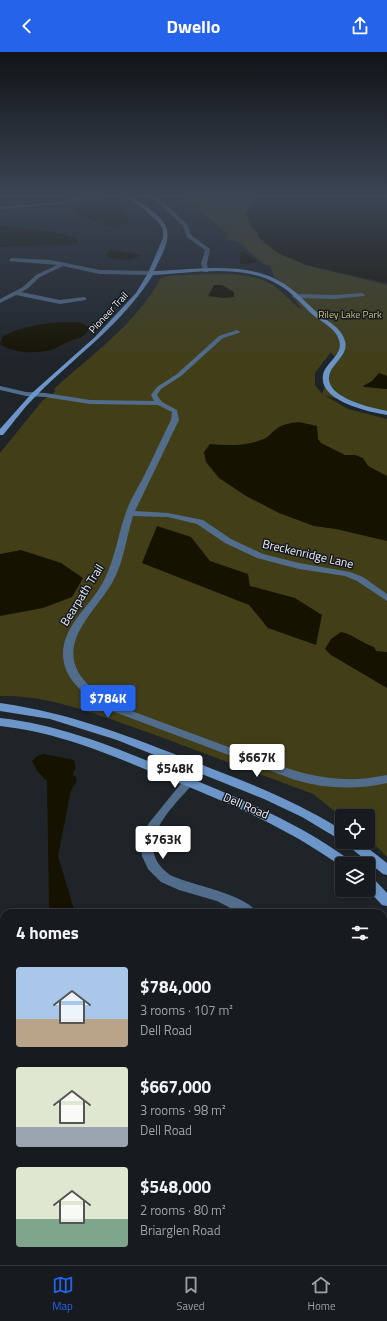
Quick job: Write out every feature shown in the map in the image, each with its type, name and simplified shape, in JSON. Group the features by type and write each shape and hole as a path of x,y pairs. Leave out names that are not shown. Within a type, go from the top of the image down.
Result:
{"main road":[{"name":"Pioneer Trail","path":"0,433 34,394 97,338 138,294 151,273 160,252"},
{"path":"151,273 206,271 239,272 266,277 280,283 334,329 342,340 342,350 326,375 325,381 328,387 342,399 352,404 387,413"},
{"name":"Dell Road","path":"0,708 40,712 83,723 282,801 335,832"},
{"name":"Dell Road","path":"0,722 58,732 92,743 190,782 274,818 322,845 337,857"},
{"path":"360,849 387,870"},
{"path":"375,889 387,901"}],"street":[{"path":"206,271 204,264 208,252"},
{"path":"11,260 45,261 100,272 151,273"},
{"path":"0,301 25,288 38,276 63,264"},
{"path":"15,293 60,302 84,299"},
{"path":"295,296 334,297 362,294"},
{"path":"159,403 154,395 159,388 179,375 221,337 237,332"},
{"path":"0,388 90,402 159,403"},
{"name":"Bearpath Trail","path":"159,403 175,411 175,420 130,513 117,563 109,581 98,599 75,629 70,642 68,655 72,668 83,686 106,704 124,713 299,777 320,783 343,785 366,784 387,779"},
{"name":"Breckenridge Lane","path":"130,513 168,515 200,522 228,541 248,551 285,563 347,574 371,585 387,598"},
{"path":"200,768 153,826 147,837 146,850 149,862 169,882 213,894 242,909"}],"green space":[{"name":"Riley Lake Park","path":"249,252 288,252 306,265 387,285 387,412 380,412 324,395 348,409 387,419 387,857 375,845 375,809 335,809 335,811 313,794 95,714 38,699 19,696 0,696 0,453 43,400 55,392 54,389 112,338 139,310 161,278 168,276 208,274 250,277 263,280 274,286 302,310 282,282 274,277 270,265 265,265","holes":["331,352 336,359 322,394 315,385 315,373"]}],"shaded area":[{"path":"109,252 124,252 142,255 124,260 106,256"},
{"path":"243,252 256,260 257,263 240,264 241,253"},
{"path":"276,252 387,252 387,283 306,265"},
{"path":"214,285 222,285 234,292 234,297 224,298 208,296"},
{"path":"79,322 89,327 84,336 54,349 40,352 26,352 12,350 0,344 3,336 27,327 53,323"},
{"path":"379,373 387,376 387,389 363,386 372,381"},
{"path":"299,422 317,426 318,439 321,443 345,455 355,455 363,458 368,466 387,476 387,541 336,529 314,526 279,513 246,496 219,478 206,462 204,452 210,444 231,445 252,443 266,438 283,425"},
{"path":"157,526 191,537 210,561 248,574 250,586 295,598 322,615 316,645 268,628 249,605 142,563"},
{"path":"21,550 61,563 83,578 72,597 43,608 0,616 0,554"},
{"path":"341,632 374,647 376,651 387,652 387,688 331,655 325,649 331,639"},
{"path":"44,754 74,760 76,769 73,772 73,775 76,777 77,781 71,790 58,856 74,909 50,909 49,905 47,781 38,772 32,761 37,756"}]}
